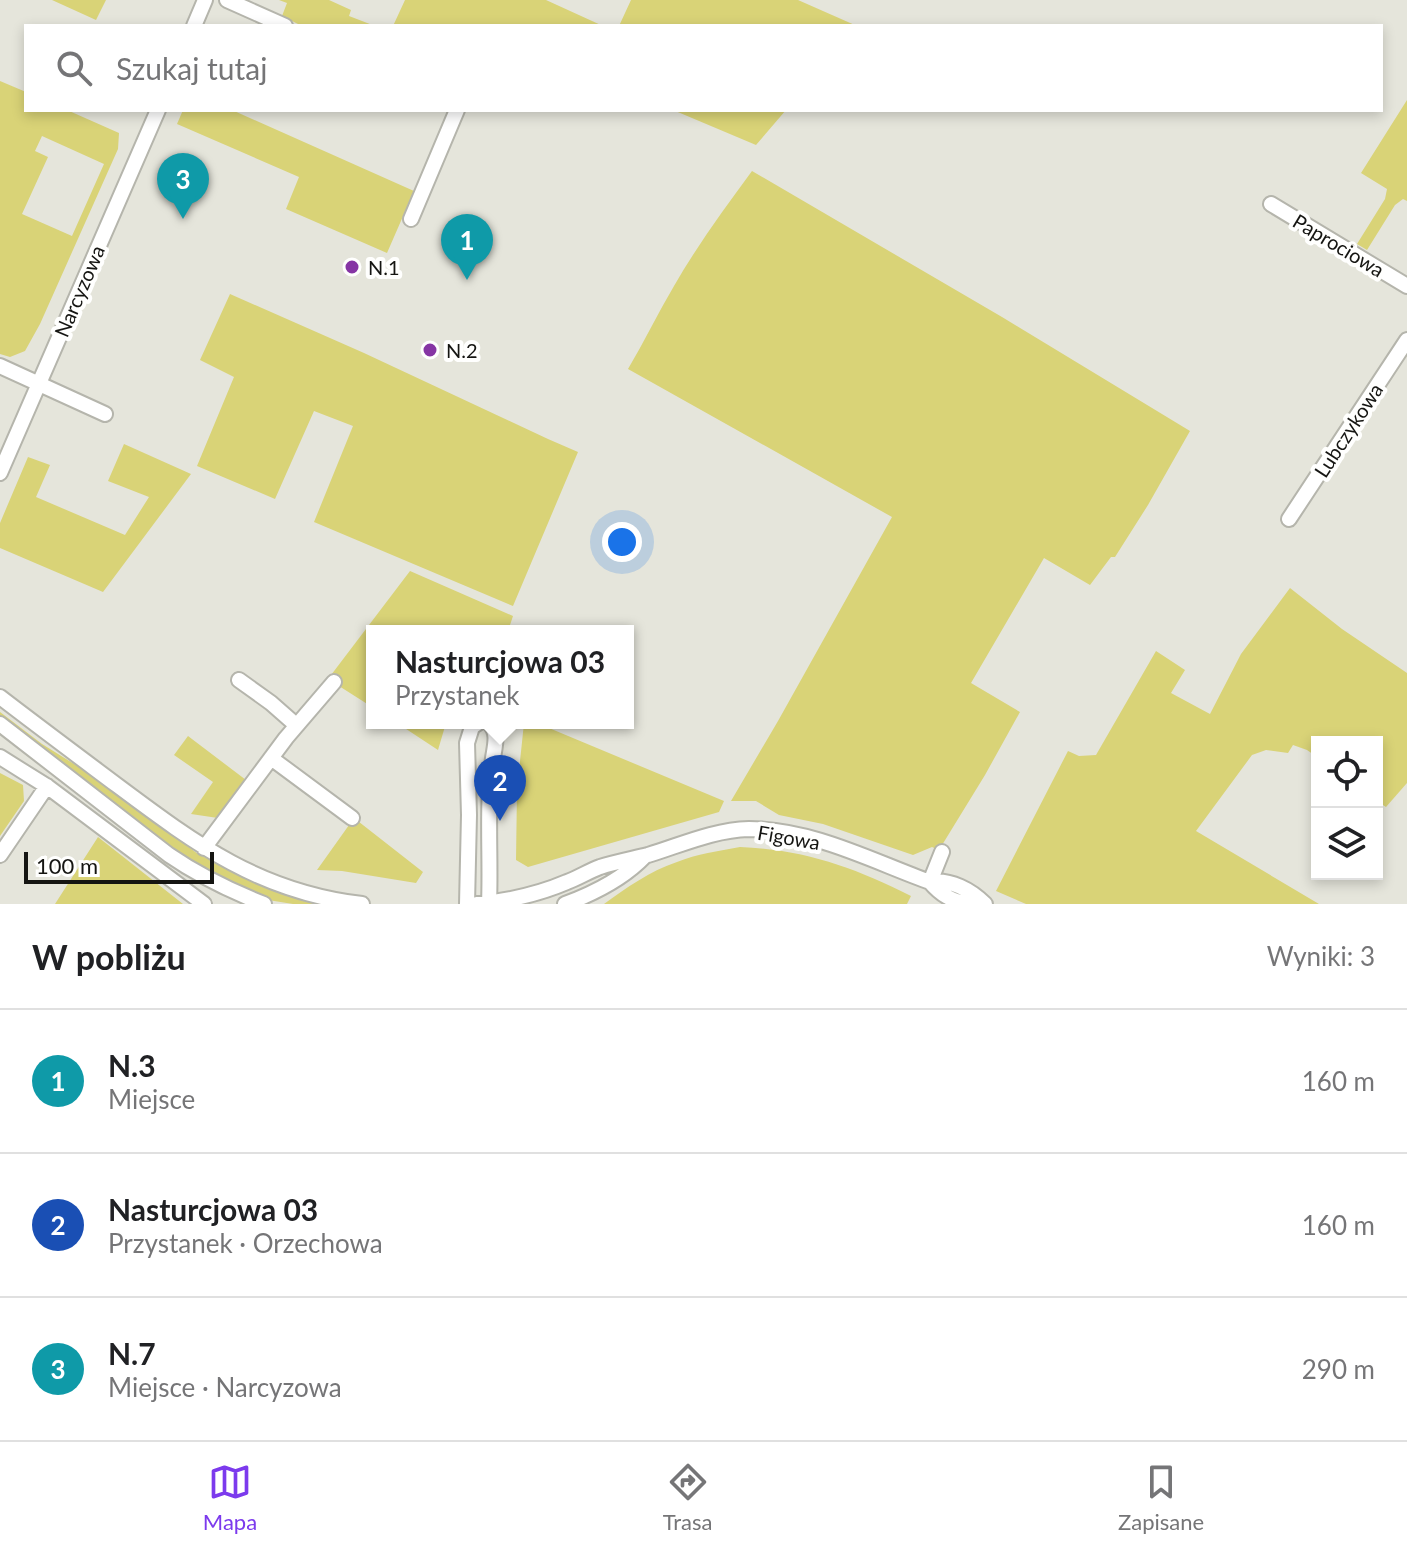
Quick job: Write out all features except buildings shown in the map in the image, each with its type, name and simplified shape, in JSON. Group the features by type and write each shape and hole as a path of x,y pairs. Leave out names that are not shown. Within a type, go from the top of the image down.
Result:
{"street":[{"path":"195,24 205,0"},
{"path":"227,0 281,24"},
{"name":"Narcyzowa","path":"0,473 157,112"},
{"path":"411,219 456,112"},
{"name":"Paprociowa","path":"1271,204 1407,286"},
{"name":"Lubczykowa","path":"1289,519 1407,340"},
{"path":"0,366 105,414"},
{"path":"239,680 296,725"},
{"path":"204,848 296,725 334,682"},
{"path":"0,697 204,848 275,883 304,893 362,904"},
{"path":"0,724 169,855 227,888 264,904"},
{"path":"467,904 468,736 471,729"},
{"path":"489,904 489,807 494,729"},
{"path":"0,757 47,786 204,904"},
{"path":"271,758 352,818"},
{"path":"0,855 47,786"},
{"name":"Figowa","path":"477,904 489,904 543,890 597,868 733,830 762,830 836,845 930,882"},
{"path":"930,882 942,852"},
{"name":"Figowa","path":"565,904 593,894 645,856"},
{"path":"930,882 939,893 968,904"},
{"path":"930,882 954,884 985,904"}],"shaded area":[{"path":"52,0 106,0 96,20"},
{"path":"279,0 329,0 351,10 349,16 370,24 298,24 282,16 287,3"},
{"path":"405,0 546,0 599,24 394,24"},
{"path":"631,0 798,0 852,24 620,24"},
{"path":"0,81 24,91 24,112 72,112 119,133 118,149 40,324 25,351 10,357 0,354","holes":["42,136 104,164 72,236 22,214 48,157 35,151"]},
{"path":"1407,100 1407,201 1403,199 1395,205 1367,250 1357,244 1385,199 1387,189 1361,173"},
{"path":"182,112 236,112 414,191 387,253 286,209 299,177 177,124"},
{"path":"678,112 784,112 756,145"},
{"path":"752,171 1190,431 1115,557 1111,557 1090,585 1044,558 971,683 1020,712 939,850 932,847 913,855 823,824 779,815 756,801 731,801 892,517 628,369 692,256"},
{"path":"230,294 578,452 513,606 314,522 353,426 314,411 275,499 197,466 234,377 200,360"},
{"path":"124,444 191,474 103,592 0,548 0,523 28,457 50,465 36,497 125,535 149,497 108,481"},
{"path":"410,571 513,616 510,625 369,625"},
{"path":"1290,588 1342,629 1407,673 1407,783 1386,807 1383,805 1383,736 1311,736 1311,753 1293,745 1288,753 1266,750 1252,755 1196,831 1319,904 1026,904 996,891 1068,751 1079,756 1096,755 1156,651 1185,670 1171,693 1210,714 1241,654"},
{"path":"366,629 366,703 328,679"},
{"path":"0,712 42,744 95,777 198,854 266,887 322,904 268,900 184,858 0,717"},
{"path":"406,729 444,729 438,750"},
{"path":"523,729 551,729 724,801 719,812 528,867 516,860 517,790"},
{"path":"188,736 246,780 218,818 191,814 213,782 174,755"},
{"path":"0,773 23,785 24,801 0,836"},
{"path":"354,818 423,872 416,883 317,870"},
{"path":"98,837 183,904 55,904"},
{"path":"740,847 786,852 828,862 911,896 907,904 604,904 639,880 667,866"}],"place":[{"name":"N.7","path":"183,219"},
{"name":"N.1","path":"352,267"},
{"name":"N.3","path":"467,280"},
{"name":"N.2","path":"430,350"},
{"name":"Nasturcjowa 03","path":"500,821"}]}
